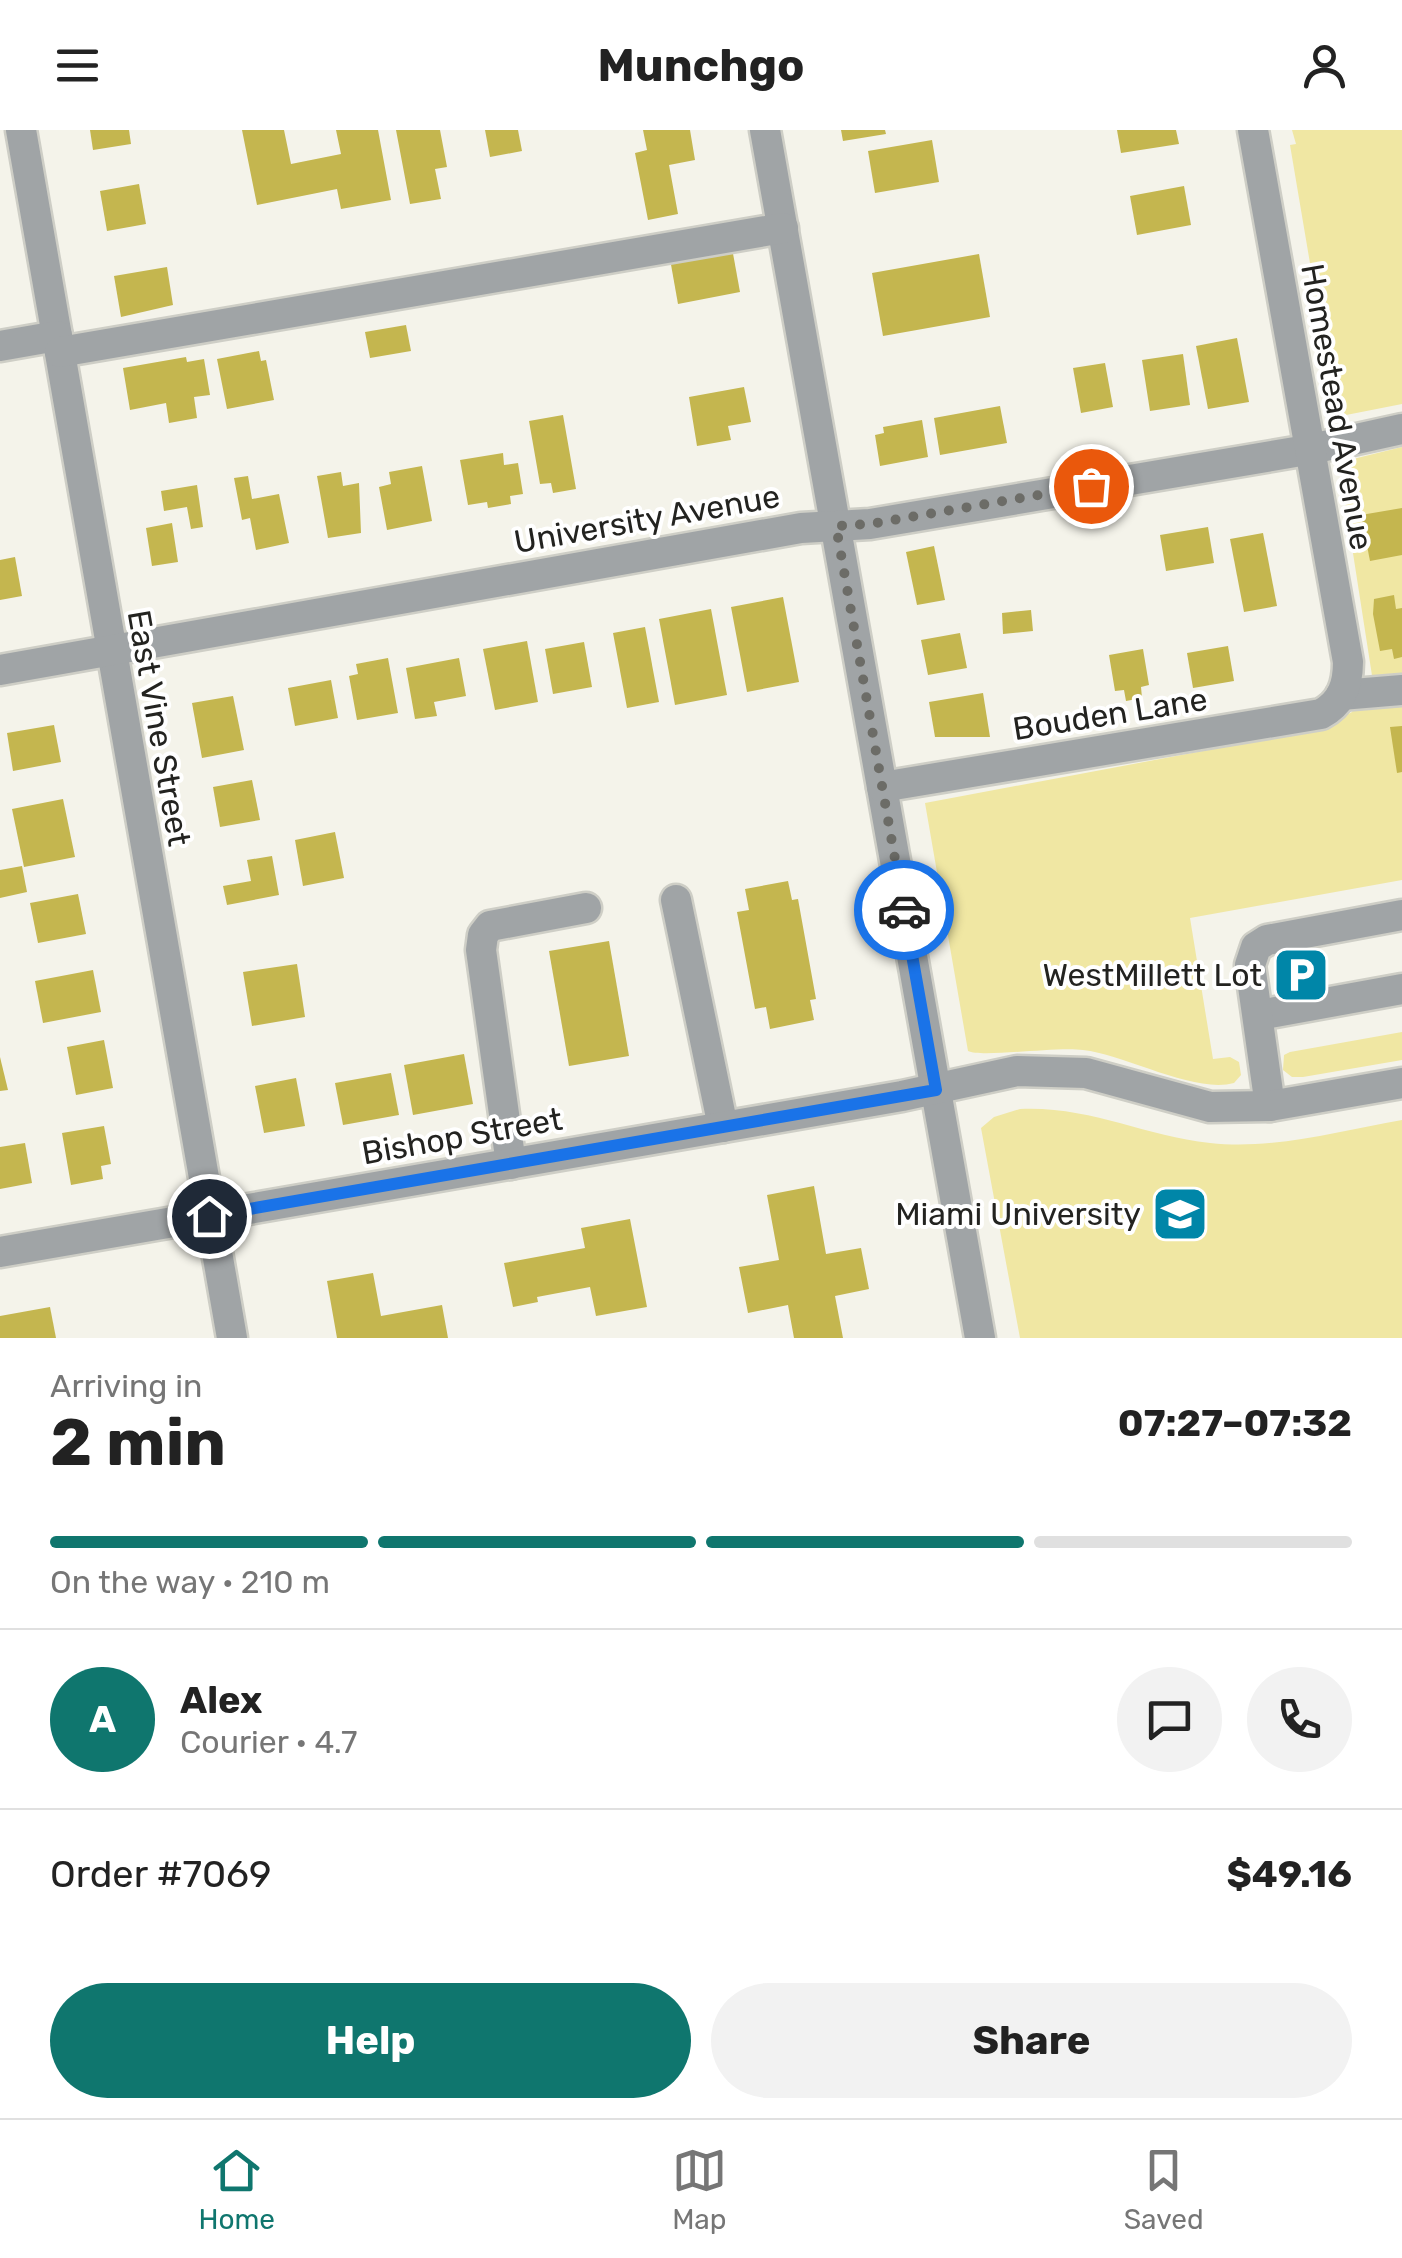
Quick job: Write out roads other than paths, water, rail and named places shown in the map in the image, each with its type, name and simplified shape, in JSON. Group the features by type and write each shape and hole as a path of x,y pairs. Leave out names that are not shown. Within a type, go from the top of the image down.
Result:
{"street":[{"name":"East Vine Street","path":"21,130 232,1338"},
{"path":"765,130 980,1338"},
{"name":"Homestead Avenue","path":"1253,130 1307,450 1348,662 1348,681 1342,695"},
{"path":"0,346 59,344 782,228"},
{"name":"University Avenue","path":"0,670 801,528 870,524 1307,450 1402,428"},
{"path":"1342,695 1402,690"},
{"name":"Bouden Lane","path":"882,787 1321,714 1334,708 1342,695"},
{"path":"676,900 723,1127"},
{"path":"510,1164 481,950 483,935 490,926 586,908"},
{"path":"1270,1106 1250,966 1256,947 1267,940 1402,915"},
{"path":"1259,1015 1402,988"},
{"name":"Bishop Street","path":"0,1252 936,1090 1017,1071 1086,1073 1210,1108 1270,1106 1402,1083"}],"place":[{"name":"WestMillett Lot","path":"1301,975"},
{"name":"Miami University","path":"1180,1214"}]}
